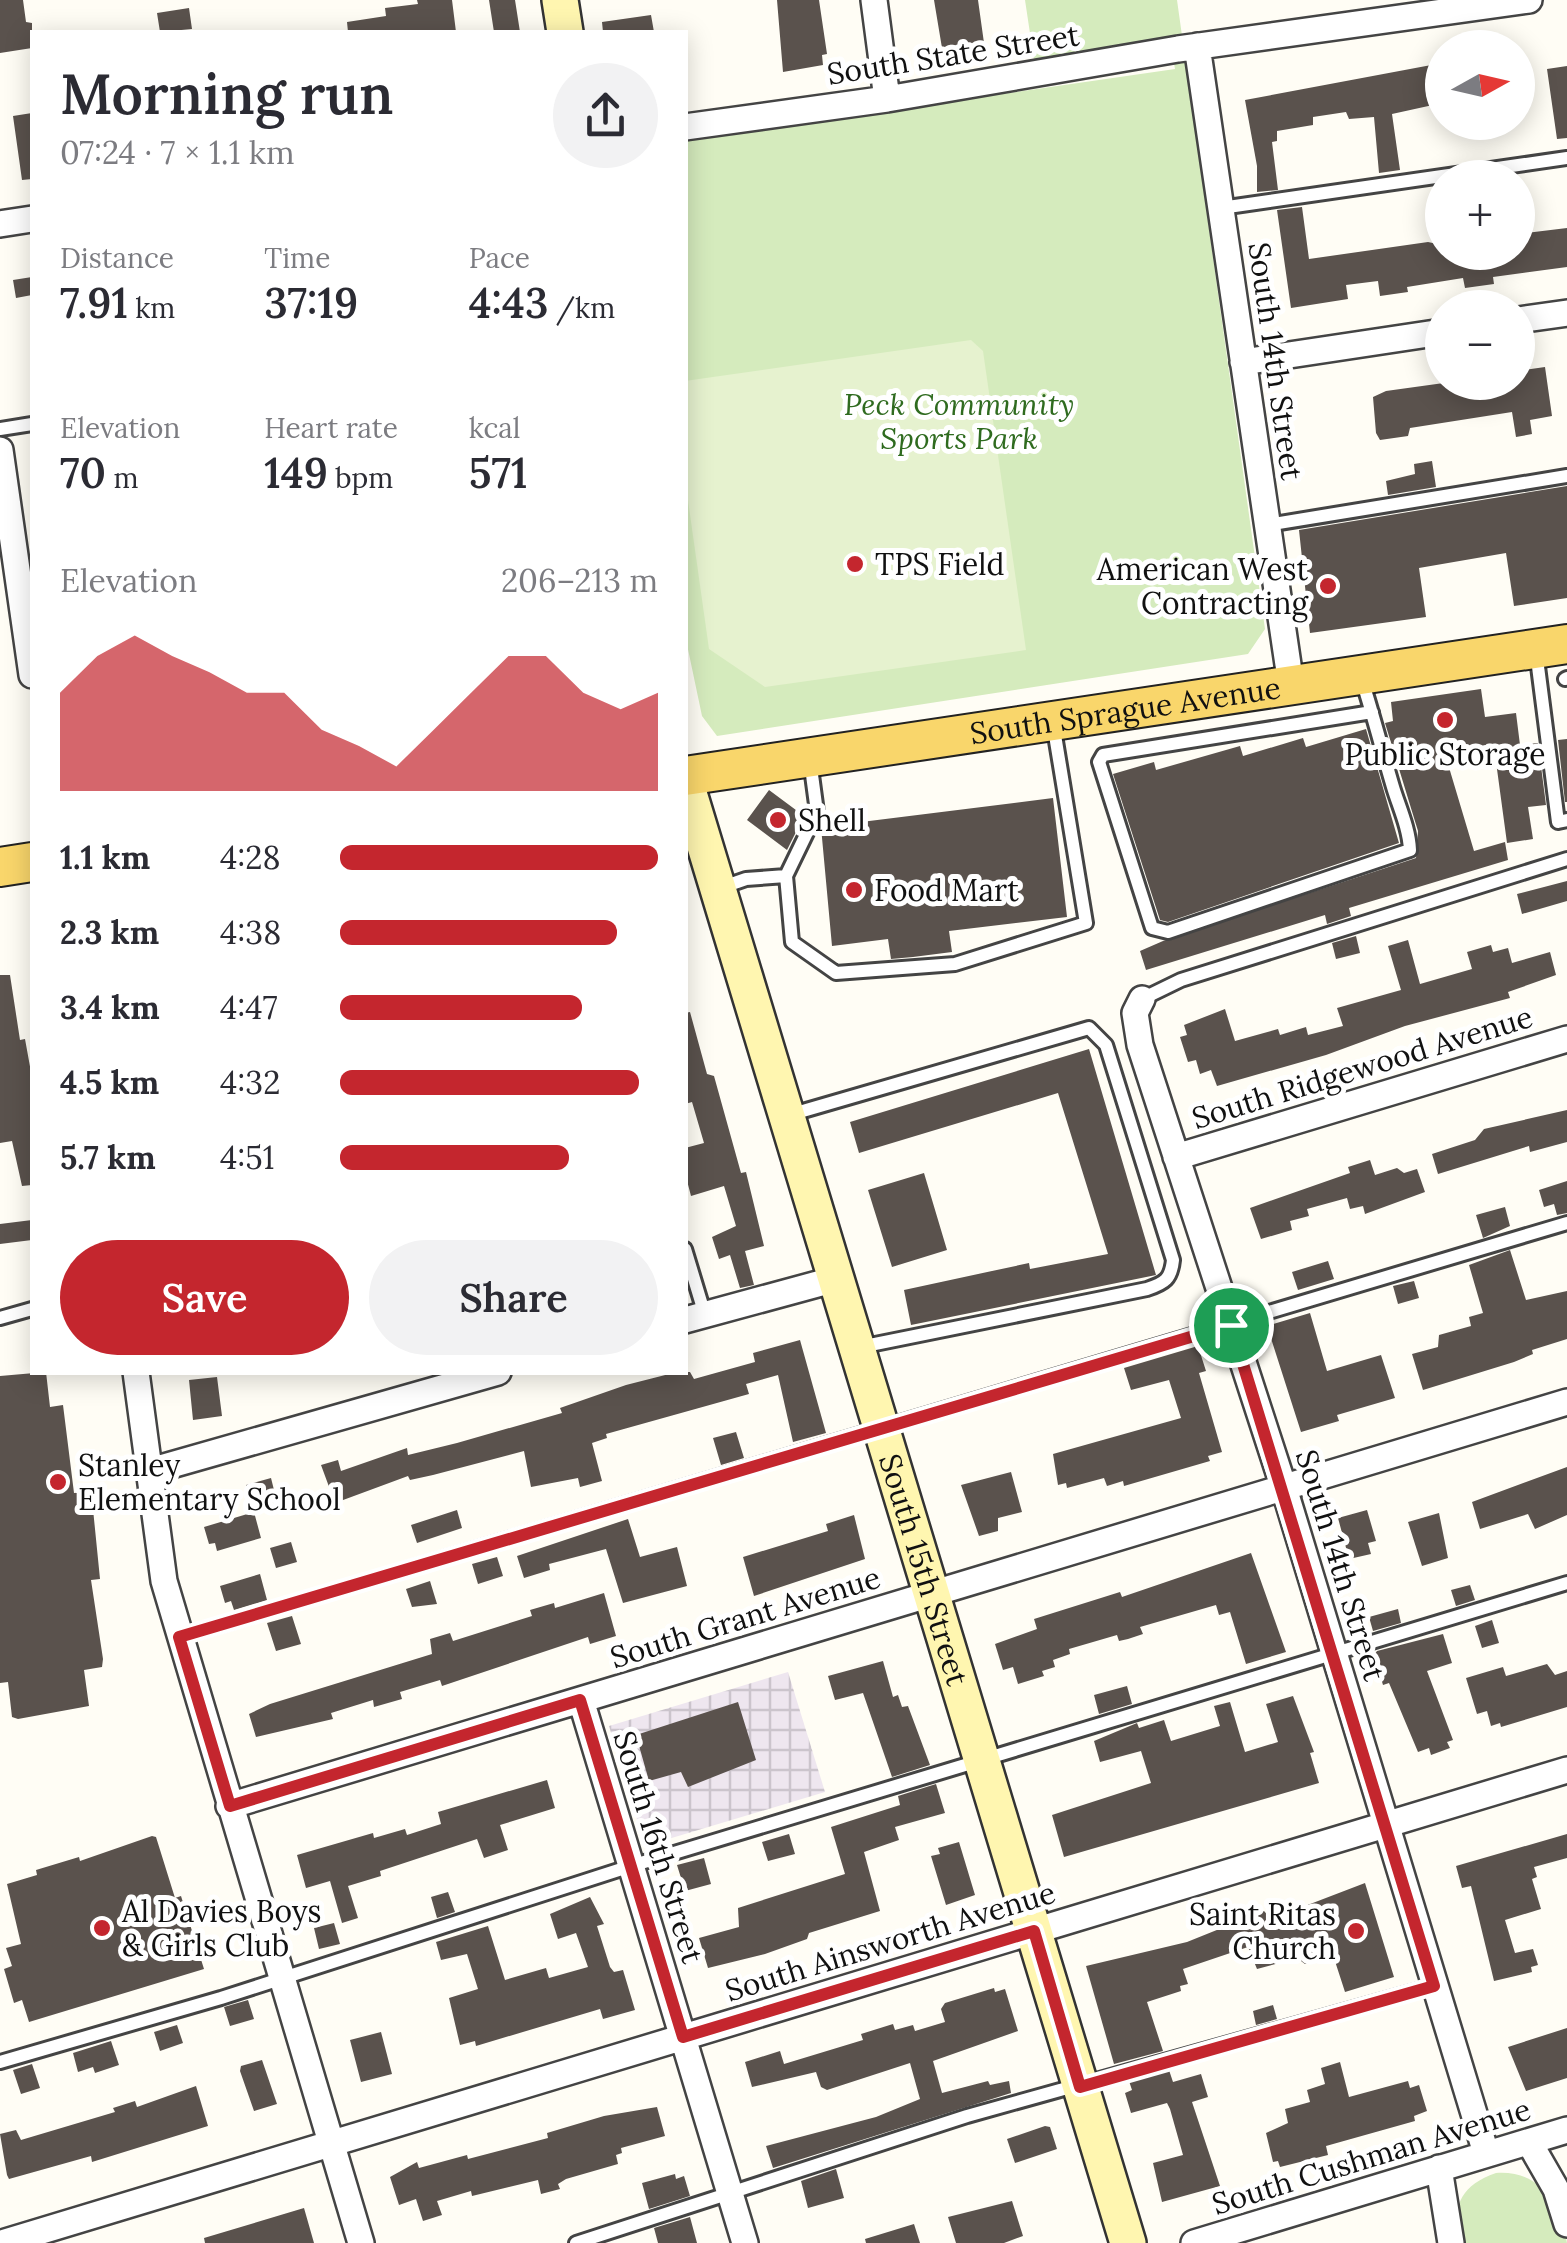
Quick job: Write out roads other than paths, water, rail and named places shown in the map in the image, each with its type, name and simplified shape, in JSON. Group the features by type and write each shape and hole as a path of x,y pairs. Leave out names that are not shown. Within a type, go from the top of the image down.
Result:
{"main road":[{"name":"South Sprague Avenue","path":"688,777 1360,675 1559,662"},
{"path":"0,866 30,862"}],"street":[{"path":"560,0 565,30"},
{"path":"874,0 888,99"},
{"name":"South State Street","path":"688,127 888,99 1197,46 1529,0"},
{"name":"South 14th Street","path":"1197,46 1290,685"},
{"path":"0,224 30,219"},
{"path":"1535,318 1567,313"},
{"path":"1243,362 1425,335"},
{"path":"0,450 30,661"},
{"name":"South 15th Street","path":"688,788 1128,2243"},
{"name":"South 14th Street","path":"1142,999 1136,1012 1137,1034 1284,1488 1486,2153"},
{"name":"South Ridgewood Avenue","path":"1176,1157 1567,1040"},
{"path":"695,1318 836,1279"},
{"path":"136,1375 164,1581 361,2243"},
{"path":"150,1471 487,1375"},
{"name":"South Grant Avenue","path":"230,1806 1567,1402"},
{"name":"South 16th Street","path":"580,1700 745,2243"},
{"name":"South Ainsworth Avenue","path":"2,2243 1567,1770"},
{"name":"South Cushman Avenue","path":"1194,2243 1567,2130"},
{"path":"1529,2142 1556,2190 1567,2224"},
{"path":"1439,2168 1451,2243"}],"lane":[{"path":"1221,208 1567,158"},
{"path":"0,430 30,424"},
{"path":"1267,525 1567,476"},
{"path":"1559,662 1558,822 1567,820"},
{"path":"1360,675 1372,712 1410,850 1168,932 1152,928 1099,762 1103,755 1372,712"},
{"path":"810,757 818,812 786,876 792,942 836,973 954,964 1086,924 1053,721"},
{"path":"1142,999 1182,980 1567,859"},
{"path":"719,888 746,880 786,876"},
{"path":"787,1116 1089,1028 1106,1045 1173,1260 1172,1274 1164,1284 1147,1289 857,1348"},
{"path":"179,1637 1567,1223"},
{"path":"688,1269 695,1318"},
{"path":"0,1318 30,1310"},
{"path":"0,2062 281,1978 630,1866 1567,1583"},
{"path":"576,2243 967,2116 1434,1986"}],"place":[{"name":"TPS Field","path":"855,564"},
{"name":"American West Contracting","path":"1328,586"},
{"name":"Public Storage","path":"1445,720"},
{"name":"Shell","path":"778,820"},
{"name":"Food Mart","path":"854,890"},
{"name":"Stanley Elementary School","path":"58,1482"},
{"name":"Al Davies Boys & Girls Club","path":"102,1928"},
{"name":"Saint Ritas Church","path":"1356,1931"}],"park label":[{"name":"Peck Community Sports Park","path":"959,421"}]}
